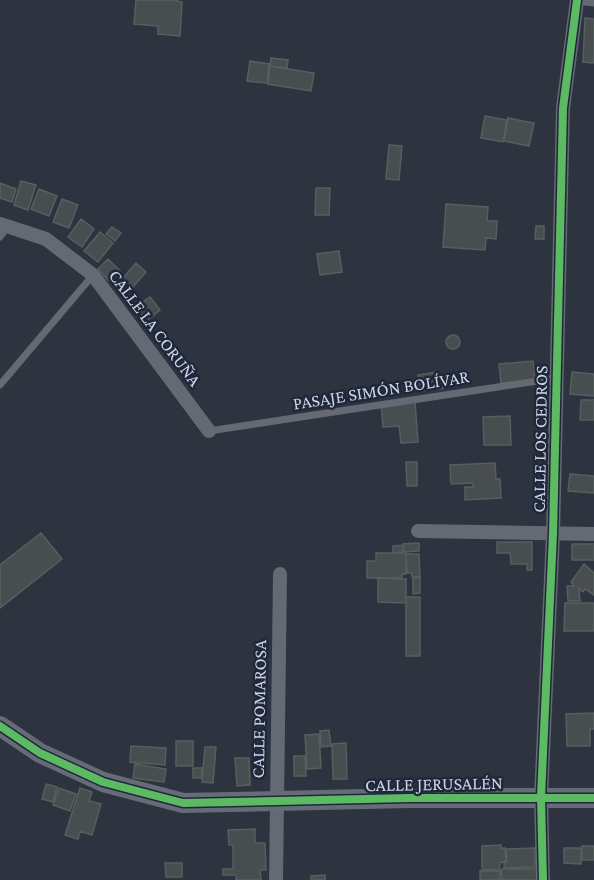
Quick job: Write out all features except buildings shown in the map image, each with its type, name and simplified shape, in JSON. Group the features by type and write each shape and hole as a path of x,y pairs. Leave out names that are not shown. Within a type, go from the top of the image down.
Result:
{"street":[{"name":"CALLE LOS CEDROS","path":"543,880 541,797 553,534 563,108 577,1"},
{"name":"CALLE LA CORUÑA","path":"3,229 46,239 93,275 209,431"},
{"path":"418,531 594,534"},
{"name":"CALLE POMAROSA","path":"276,880 275,803 280,574"},
{"name":"CALLE JERUSALÉN","path":"0,726 40,753 103,782 183,803 275,803 409,798 594,798"}],"lane":[{"path":"577,1 594,3"},
{"path":"0,385 93,275"},
{"name":"PASAJE SIMÓN BOLÍVAR","path":"209,431 556,378"}],"cycle path":[{"path":"543,880 541,797 553,534 563,108 577,0"},
{"path":"0,726 40,753 103,782 183,803 409,798 594,798"}]}
